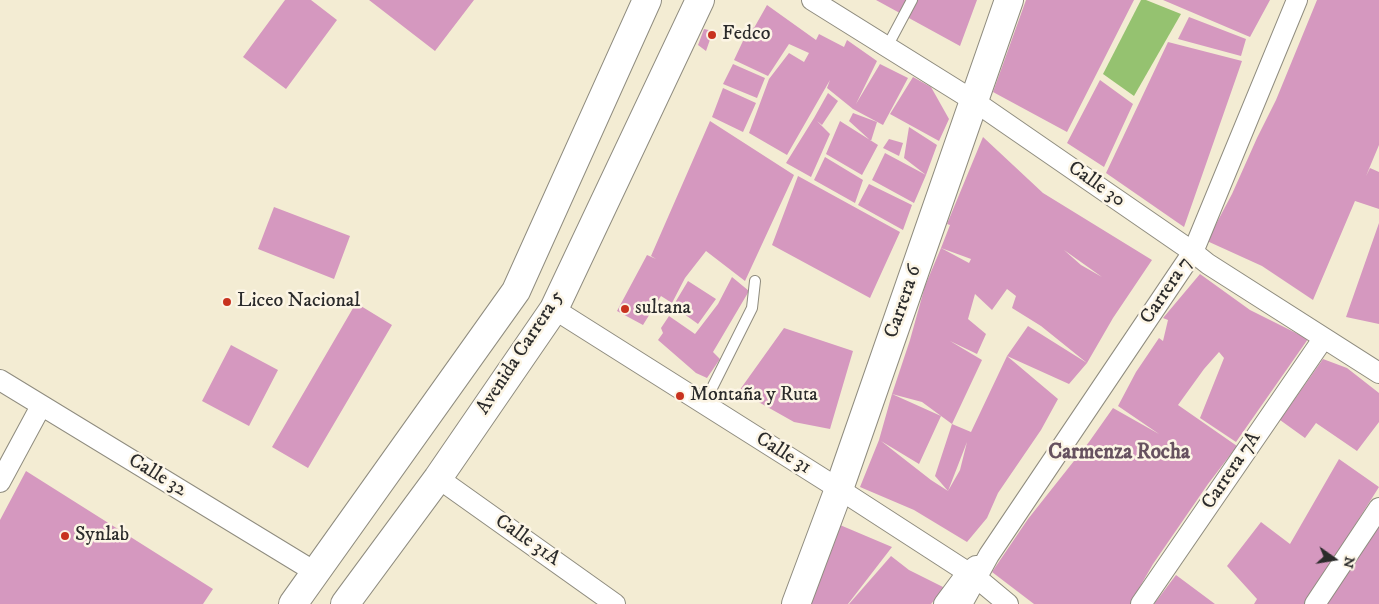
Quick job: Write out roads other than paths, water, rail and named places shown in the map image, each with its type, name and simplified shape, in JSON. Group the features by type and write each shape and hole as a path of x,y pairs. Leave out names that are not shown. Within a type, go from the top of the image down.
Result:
{"main road":[{"name":"Avenida Carrera 5","path":"293,604 516,291 647,0"},
{"name":"Avenida Carrera 5","path":"345,604 438,478 554,309 700,0"},
{"name":"Carrera 6","path":"796,604 839,488 1010,0"}],"street":[{"name":"Calle 30","path":"812,0 974,101 1208,264 1379,374"},
{"name":"Carrera 7","path":"944,604 989,556 1193,252 1297,0"},
{"name":"Calle 31","path":"554,309 839,488 972,576 1008,604"},
{"name":"Carrera 7A","path":"1141,604 1323,339"},
{"name":"Calle 32","path":"0,380 315,572"},
{"path":"0,482 41,406"},
{"name":"Calle 31A","path":"438,478 615,604"},
{"path":"1315,604 1379,508"},
{"name":"Carrera 7","path":"962,604 972,576"}],"lane":[{"path":"887,47 912,0"},
{"path":"704,404 752,308 755,282"}],"place":[{"name":"Fedco","path":"712,35"},
{"name":"Liceo Nacional","path":"227,302"},
{"name":"sultana","path":"625,309"},
{"name":"Montaña y Ruta","path":"680,396"},
{"name":"Synlab","path":"65,536"}],"district":[{"name":"Carmenza Rocha","path":"1119,454"}]}
